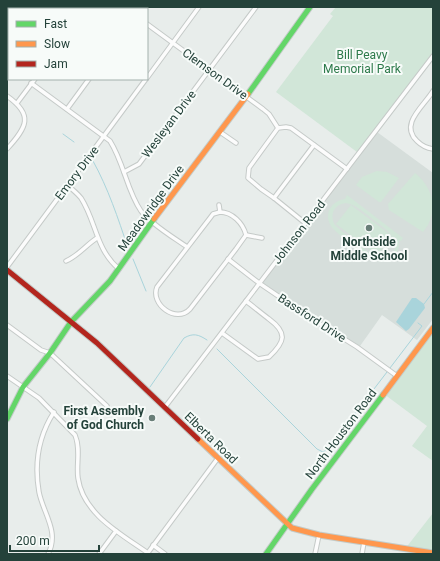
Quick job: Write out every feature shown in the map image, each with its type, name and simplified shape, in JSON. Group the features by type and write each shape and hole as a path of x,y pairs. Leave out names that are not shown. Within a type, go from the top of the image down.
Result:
{"street":[{"name":"Emory Drive","path":"148,77 199,7"},
{"name":"Wesleyan Drive","path":"124,172 139,164 210,71 256,7"},
{"name":"Meadowridge Drive","path":"7,420 23,387 50,353 71,322 110,281 152,222 256,84 310,7"},
{"name":"Clemson Drive","path":"148,25 269,114 278,128"},
{"name":"Johnson Road","path":"165,408 433,56"},
{"path":"17,103 33,80"},
{"path":"67,109 88,80"},
{"name":"Emory Drive","path":"7,267 146,80"},
{"path":"31,83 110,141 115,149 142,213 152,222 188,247"},
{"path":"433,91 415,114 410,125 410,131 414,138 425,147 433,148"},
{"path":"7,96 17,103 21,109 25,124 18,136 7,149"},
{"path":"305,223 248,178 249,168 278,128 291,128 347,169"},
{"path":"220,132 236,143"},
{"path":"274,198 314,145"},
{"path":"67,185 80,196 97,238 111,262 119,269"},
{"path":"219,205 220,212"},
{"path":"220,212 229,214 242,224 246,235 190,310 178,316 172,314 160,304 155,296 157,287 214,214 220,212"},
{"path":"246,235 262,238"},
{"path":"66,261 73,258 89,243 97,238"},
{"name":"Bassford Drive","path":"228,259 259,283 357,347 397,376"},
{"name":"Elberta Road","path":"7,270 103,348 292,528 319,535 433,553"},
{"path":"222,333 258,359 265,359 269,357 276,349 283,335 280,328 246,301"},
{"path":"7,325 41,350 50,353 107,406"},
{"name":"North Houston Road","path":"266,554 433,328"},
{"path":"7,376 39,398 75,435 78,442 76,465 81,492 94,513 147,554 218,458"},
{"path":"48,554 52,541 52,531 40,493 37,472 38,451 41,437 54,412"},
{"path":"99,554 116,530"},
{"path":"316,554 319,535"},
{"path":"362,554 364,542"},
{"path":"153,545 165,554"}],"shaded area":[{"name":"Northside Middle School","path":"377,132 433,173 433,319 417,340 382,315 360,346 320,323 262,283"}],"green space":[{"name":"Bill Peavy Memorial Park","path":"336,7 433,7 433,52 357,152 276,92 333,16 330,14"},
{"path":"377,171 387,172 399,178 381,202 356,185 362,177"},
{"path":"415,173 427,186 432,201 433,209 431,217 423,232 389,210 388,204"},
{"path":"347,195 403,238 401,241 399,240 398,249 394,257 390,260 382,262 377,261 360,251 331,226 328,217 330,208 336,202 345,199","holes":["346,203 362,211 390,233 396,243 395,249 390,255 383,258 373,255 335,225 332,217 334,211 338,205"]},
{"path":"351,205 392,236 377,255 336,224"},
{"path":"433,328 433,461 412,446 427,426 384,394"},
{"path":"433,513 433,553 405,549"}],"water":[{"path":"412,298 416,298 424,304 425,308 406,331 396,322"}],"waterway":[{"path":"63,134 74,142"},
{"path":"93,161 108,192 128,248"},
{"path":"133,259 146,291"},
{"path":"424,304 433,292"},
{"path":"390,368 422,326 418,323"},
{"path":"150,387 184,338 190,335 196,335 207,340"},
{"path":"217,349 317,449 323,452 330,448 343,430"},
{"path":"351,419 387,372"}],"traffic: fast":[{"path":"248,94 310,7"},
{"path":"7,419 23,387 50,353 71,322 110,281 154,219"},
{"path":"266,554 312,489 383,395"}],"traffic: slow":[{"path":"154,219 248,94"},
{"path":"383,395 433,328"},
{"path":"198,439 292,528 319,535 433,553"}],"traffic: jam":[{"path":"7,270 97,343 198,439"}],"place":[{"name":"Northside Middle School","path":"369,228"},
{"name":"First Assembly of God Church","path":"152,418"}]}
